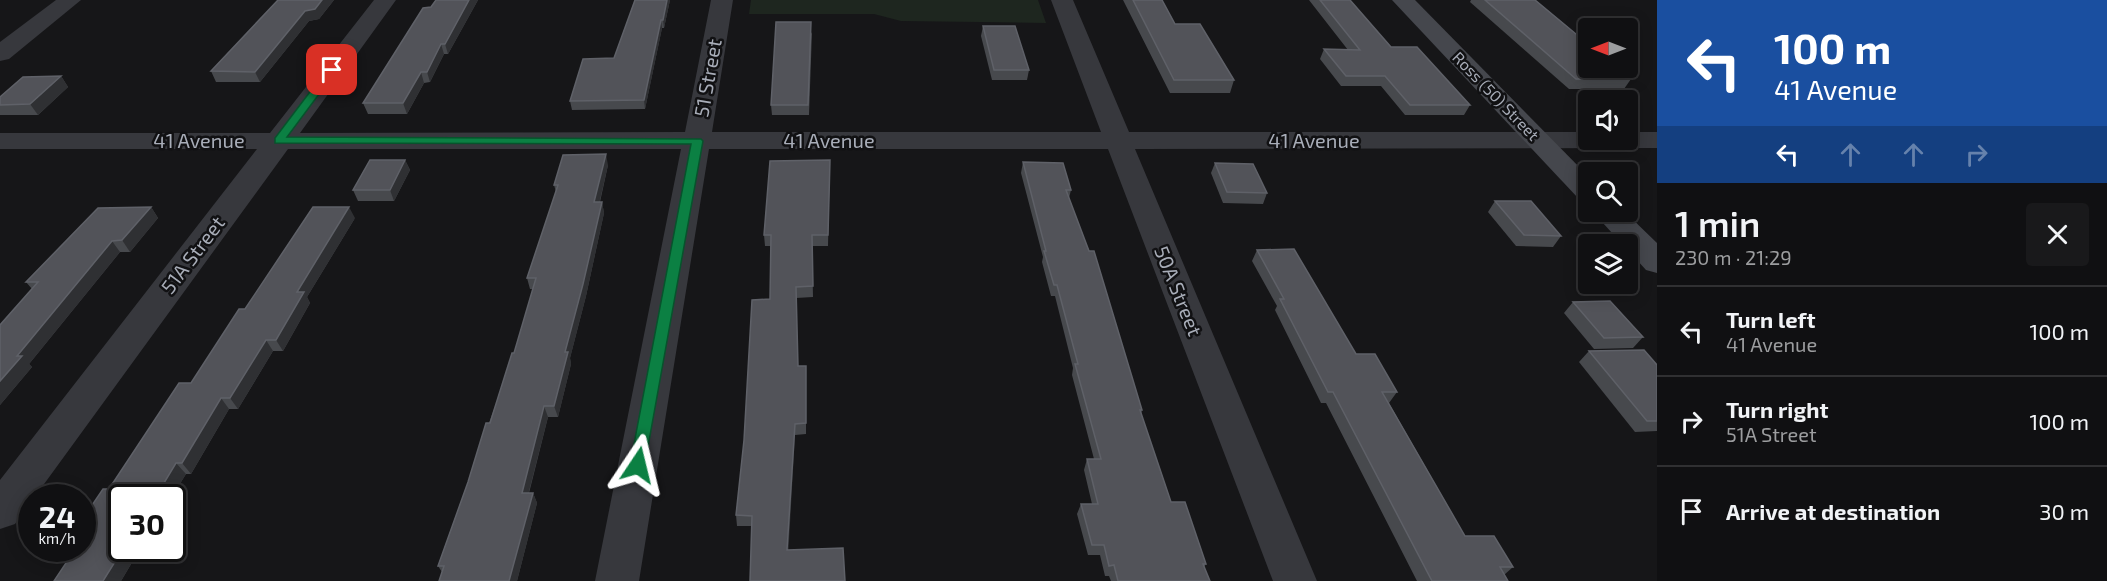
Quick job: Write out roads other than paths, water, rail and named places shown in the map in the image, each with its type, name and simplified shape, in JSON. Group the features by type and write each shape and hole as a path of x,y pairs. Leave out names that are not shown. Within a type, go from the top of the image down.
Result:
{"main road":[{"name":"Ross (50) Street","path":"1403,0 1578,182"},
{"path":"1618,222 1657,262"}],"street":[{"path":"0,54 70,0"},
{"name":"51A Street","path":"0,511 385,0"},
{"name":"51 Street","path":"617,581 722,0"},
{"name":"50A Street","path":"1062,0 1295,581"},
{"name":"41 Avenue","path":"0,141 1657,141"}]}
